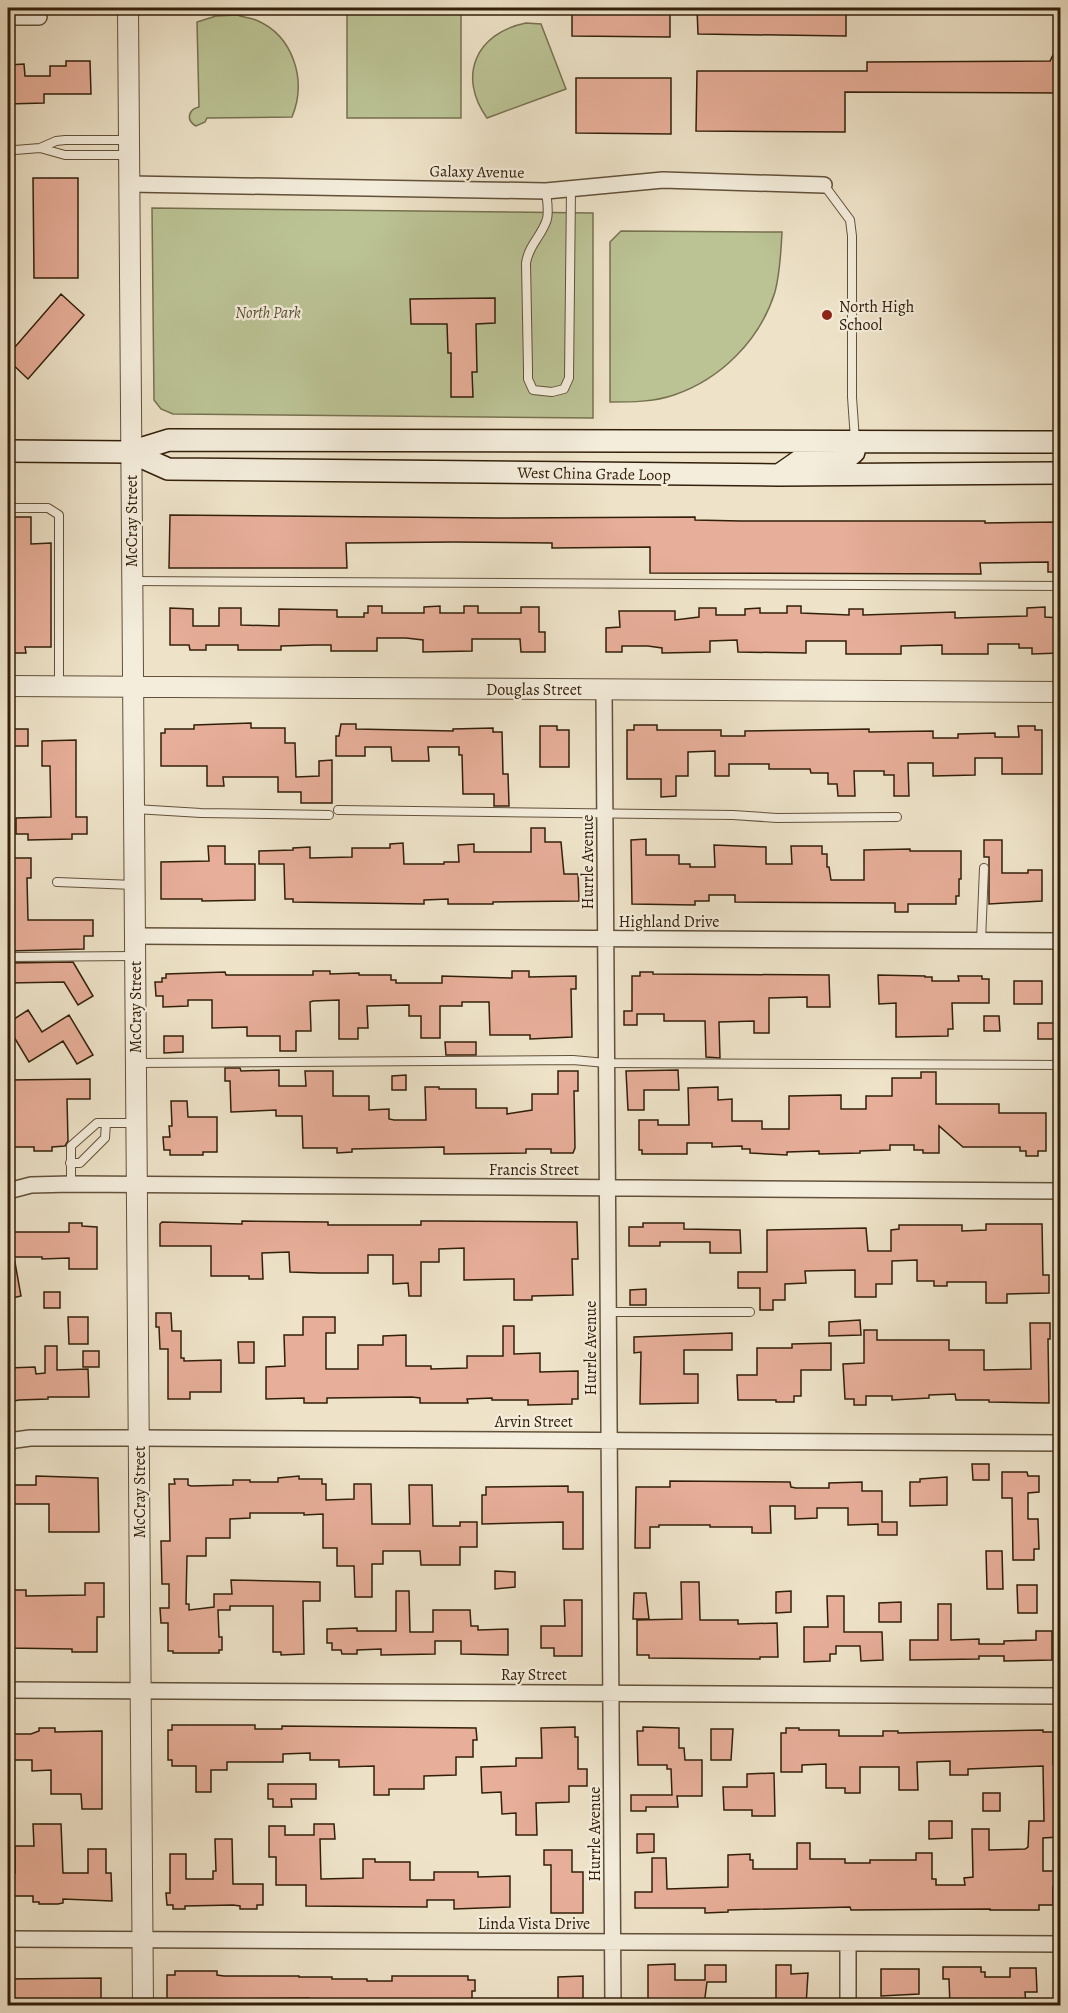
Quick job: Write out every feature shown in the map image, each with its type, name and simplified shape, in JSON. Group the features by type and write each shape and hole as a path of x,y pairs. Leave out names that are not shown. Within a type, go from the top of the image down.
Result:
{"main road":[{"name":"West China Grade Loop","path":"8,451 130,452 169,440 1060,442"},
{"path":"779,475 805,456 848,456 854,452 855,441"},
{"name":"West China Grade Loop","path":"130,452 168,469 779,475 1060,473"},
{"path":"1008,472 1032,458 1060,458"}],"street":[{"name":"McCray Street","path":"128,8 143,2006"},
{"path":"8,17 39,17"},
{"name":"Galaxy Avenue","path":"129,184 546,190 663,180 824,185"},
{"name":"Douglas Street","path":"8,686 1060,692"},
{"name":"Hurrle Avenue","path":"604,690 613,2006"},
{"name":"Highland Drive","path":"134,946 605,939 1060,941"},
{"name":"Francis Street","path":"8,1191 31,1185 71,1184 1060,1191"},
{"name":"Arvin Street","path":"8,1441 30,1438 138,1438 1060,1443"},
{"name":"Ray Street","path":"8,1690 1060,1696"},
{"name":"Linda Vista Drive","path":"8,1939 1060,1944"},
{"path":"848,1943 849,2006"}],"lane":[{"path":"40,148 65,140 128,147"},
{"path":"8,152 40,148 64,154 128,147"},
{"path":"824,185 849,220 852,236 852,398 855,441"},
{"path":"546,190 547,220 530,247 526,262 528,379 533,390 552,392 564,389 569,378 571,188"},
{"path":"8,508 48,508 59,515 59,687"},
{"path":"131,581 1060,586"},
{"path":"133,809 201,813 329,815"},
{"path":"338,810 604,813 777,818 897,817"},
{"path":"981,941 984,868"},
{"path":"57,882 134,885"},
{"path":"8,957 134,946"},
{"path":"135,1063 561,1060 606,1063 1060,1065"},
{"path":"71,1184 71,1146 97,1123 136,1123"},
{"path":"70,1163 80,1163 105,1138 106,1123"},
{"path":"608,1312 750,1312"}],"green space":[{"path":"347,8 461,8 461,118 347,118"},
{"path":"237,15 256,20 269,27 288,48 294,61 298,89 292,117 207,118 205,122 196,126 189,118 191,112 199,107 197,22 216,16"},
{"path":"526,23 541,24 566,89 487,118 473,87 476,58 495,36 509,28"},
{"name":"North Park","path":"152,208 593,213 593,418 173,414 161,409 154,400"},
{"path":"621,231 782,232 775,292 760,326 723,368 708,379 674,395 642,401 610,402 610,242"}],"building":[{"path":"572,8 670,8 670,37 572,36"},
{"path":"697,8 846,8 846,36 698,34"},
{"path":"1060,41 1060,93 845,92 845,132 696,131 697,71 867,71 867,62 1050,61"},
{"path":"66,61 90,61 91,94 44,94 44,103 8,104 8,65 24,64 25,76 50,76 50,66 66,66"},
{"path":"576,78 671,78 671,134 576,133"},
{"path":"33,178 78,178 78,278 34,278"},
{"path":"61,294 84,315 28,379 8,360 8,355"},
{"path":"495,298 495,323 476,324 477,372 472,372 473,397 451,397 451,353 448,353 447,324 411,324 410,299"},
{"path":"170,515 695,517 695,520 741,521 1060,522 1060,572 1048,572 1048,562 980,563 981,574 650,573 650,547 552,548 552,543 454,542 346,543 347,568 169,568"},
{"path":"8,517 31,517 31,544 51,543 51,647 25,647 26,653 8,653"},
{"path":"368,606 382,606 382,613 424,613 424,607 440,606 440,613 464,613 464,606 478,606 478,613 521,613 521,607 539,607 539,632 545,632 545,652 521,652 520,639 472,639 472,651 423,652 423,640 406,638 377,638 377,651 331,651 331,645 281,646 281,650 238,650 238,645 206,645 206,650 190,650 189,645 170,645 170,608 193,609 193,626 219,626 219,608 241,608 241,625 279,626 279,609 337,610 337,617 364,617 364,613 368,613"},
{"path":"787,606 801,606 801,613 849,615 849,609 863,609 863,615 955,612 955,618 1027,616 1027,608 1045,607 1045,617 1060,618 1060,653 1032,654 1032,648 1019,648 1019,644 988,644 988,654 942,654 942,645 901,646 901,654 846,654 846,641 806,641 806,653 738,652 737,640 710,641 710,652 662,653 662,648 622,646 622,652 606,652 606,628 620,627 619,611 675,611 675,620 699,617 699,608 716,608 716,615 745,615 745,609 760,608 760,613 787,613"},
{"path":"251,723 251,728 285,728 285,743 295,743 296,777 319,776 319,761 332,760 332,803 301,803 301,792 278,792 278,777 223,777 224,786 207,786 207,766 161,766 161,733 165,733 165,729 194,729 194,725"},
{"path":"341,724 356,724 356,729 453,731 453,729 493,728 493,732 502,732 503,774 508,774 509,806 494,806 494,794 463,794 462,755 459,755 459,747 428,747 429,761 392,761 391,747 365,747 365,756 336,756 336,736 339,736"},
{"path":"634,725 657,725 657,730 721,730 721,736 745,736 745,731 869,729 869,732 933,731 933,738 958,738 958,734 995,733 995,737 1019,737 1018,726 1035,726 1035,730 1042,730 1042,774 1002,774 1002,758 975,758 975,775 933,776 933,763 908,763 909,796 894,796 894,775 884,775 884,771 854,771 855,796 838,796 837,784 828,784 828,773 811,773 810,769 769,769 769,764 729,764 729,776 715,776 715,751 688,752 688,776 676,776 676,796 661,797 661,779 627,779 627,730 634,730"},
{"path":"540,726 557,726 557,730 569,730 569,767 540,767"},
{"path":"8,729 28,729 28,746 8,746"},
{"path":"76,740 76,817 87,817 87,834 72,834 72,839 28,840 28,834 16,834 16,818 51,817 50,766 42,766 42,741"},
{"path":"531,828 545,828 545,842 561,842 564,874 578,874 579,901 493,902 493,904 448,904 448,899 424,900 424,904 293,902 293,899 285,899 284,864 259,864 259,851 310,847 310,858 352,857 352,848 390,848 390,844 403,843 404,864 444,864 444,862 459,862 458,845 474,844 474,852 531,852"},
{"path":"646,839 646,855 679,855 679,864 690,864 690,867 715,867 714,845 766,847 766,864 792,864 791,846 822,846 822,854 827,854 827,867 829,867 831,880 864,880 864,850 961,851 959,896 956,896 956,904 908,904 908,912 895,912 895,903 735,902 735,895 709,895 709,901 695,901 695,905 632,904 631,840"},
{"path":"984,840 1002,840 1002,873 1028,873 1028,870 1042,870 1042,901 989,904 989,857 984,857"},
{"path":"208,846 225,846 225,864 255,864 255,900 161,899 161,862 209,861"},
{"path":"8,858 31,858 31,878 27,878 28,920 93,920 93,936 84,936 84,949 8,951"},
{"path":"73,962 93,996 78,1005 64,982 8,983 8,963"},
{"path":"313,971 330,971 330,974 391,975 391,980 396,980 396,983 442,983 442,976 512,978 512,971 529,971 529,977 576,976 576,989 571,989 572,1037 530,1039 530,1035 490,1035 489,1002 462,1002 462,1006 440,1006 440,1038 421,1038 421,1016 409,1016 409,1005 367,1006 368,1028 358,1028 358,1039 339,1039 339,1000 313,1001 310,1002 311,1031 296,1031 296,1051 280,1051 280,1036 247,1036 247,1027 212,1028 212,1000 188,1000 188,1006 163,1007 163,996 156,996 155,982 162,982 166,974 225,972 226,975 313,975"},
{"path":"640,972 829,975 830,1007 807,1007 807,997 769,998 769,1033 754,1033 754,1021 719,1022 720,1058 706,1057 705,1021 664,1021 664,1014 637,1014 637,1025 624,1025 624,1011 632,1011 632,976 640,976"},
{"path":"878,975 925,976 932,977 932,981 959,981 958,976 982,976 982,979 989,979 989,1003 952,1003 953,1029 948,1029 948,1036 896,1037 896,1003 879,1004"},
{"path":"1014,981 1042,981 1042,1004 1014,1004"},
{"path":"28,1010 42,1032 69,1015 93,1055 77,1064 63,1041 29,1062 8,1027 8,1023"},
{"path":"984,1016 999,1016 1000,1031 984,1031"},
{"path":"1038,1023 1054,1023 1054,1039 1038,1039"},
{"path":"164,1036 183,1036 183,1052 164,1053"},
{"path":"445,1042 476,1042 476,1055 446,1055"},
{"path":"225,1068 240,1068 241,1071 279,1070 279,1086 306,1086 305,1071 333,1071 333,1096 369,1096 369,1110 389,1109 389,1119 394,1120 426,1120 425,1087 476,1089 476,1108 507,1108 507,1114 532,1110 532,1094 558,1094 558,1071 578,1071 578,1091 574,1091 575,1148 573,1153 551,1153 551,1149 526,1149 526,1153 444,1154 444,1147 352,1149 352,1152 337,1153 337,1148 303,1148 302,1116 276,1116 276,1110 231,1112 230,1081 225,1081"},
{"path":"678,1070 679,1090 644,1090 644,1110 628,1110 626,1071"},
{"path":"921,1072 936,1072 936,1104 999,1104 999,1113 1046,1113 1046,1151 1038,1151 1038,1156 1026,1156 1026,1151 1020,1151 1020,1147 963,1147 939,1126 939,1153 923,1153 923,1150 914,1150 914,1145 890,1145 890,1150 860,1151 860,1153 819,1154 819,1151 787,1152 787,1155 750,1153 750,1149 742,1149 742,1146 712,1147 712,1143 687,1143 687,1154 642,1154 642,1150 639,1150 639,1120 658,1120 658,1125 689,1125 688,1088 718,1087 718,1100 732,1099 732,1121 762,1121 762,1129 789,1129 789,1096 841,1095 841,1109 866,1109 866,1096 892,1096 892,1078 921,1078"},
{"path":"406,1075 406,1090 392,1090 392,1076"},
{"path":"90,1079 90,1099 67,1099 68,1141 65,1146 52,1147 52,1151 34,1151 34,1147 8,1147 8,1080"},
{"path":"171,1101 187,1101 188,1117 217,1117 217,1152 203,1152 203,1155 170,1155 170,1150 164,1150 163,1137 170,1137 169,1126 172,1126"},
{"path":"242,1221 328,1222 328,1225 421,1225 421,1221 577,1222 578,1259 572,1259 573,1295 532,1296 532,1300 514,1300 514,1279 464,1280 464,1248 439,1249 439,1262 421,1262 421,1296 409,1296 408,1283 393,1284 393,1255 368,1255 368,1273 320,1273 290,1272 289,1252 262,1253 263,1279 249,1279 249,1276 211,1276 211,1246 160,1246 160,1224 162,1222 242,1224"},
{"path":"69,1223 82,1223 82,1226 97,1227 97,1269 69,1269 69,1258 14,1257 21,1296 8,1299 8,1232 69,1232"},
{"path":"643,1223 684,1223 684,1229 740,1230 741,1253 710,1253 710,1242 660,1242 660,1246 629,1246 629,1227 643,1227"},
{"path":"986,1224 1042,1224 1043,1275 1049,1275 1049,1293 1007,1294 1007,1303 986,1303 986,1282 947,1282 947,1286 934,1286 934,1281 917,1281 917,1260 892,1261 892,1284 876,1284 876,1297 855,1297 855,1270 805,1271 806,1283 785,1284 785,1300 773,1300 773,1310 760,1310 760,1288 738,1288 738,1272 767,1272 767,1230 866,1228 868,1251 891,1251 891,1230 899,1229 899,1225 962,1225 962,1231 986,1230"},
{"path":"646,1289 646,1305 630,1305 630,1290"},
{"path":"44,1292 60,1292 60,1308 44,1308"},
{"path":"156,1313 171,1313 172,1331 181,1331 181,1358 184,1358 184,1361 221,1360 221,1392 190,1392 190,1399 168,1399 168,1349 160,1349"},
{"path":"68,1317 88,1317 88,1344 69,1344"},
{"path":"303,1317 335,1317 335,1333 326,1333 326,1369 358,1369 358,1345 383,1345 383,1336 406,1335 406,1366 431,1366 431,1369 467,1368 467,1356 503,1356 503,1326 514,1326 514,1354 540,1353 540,1372 578,1371 578,1399 572,1399 572,1404 528,1405 528,1400 492,1400 492,1398 467,1399 468,1403 420,1403 420,1398 412,1397 327,1398 327,1403 304,1403 304,1398 266,1399 266,1367 285,1366 284,1335 303,1335"},
{"path":"860,1320 861,1335 829,1336 829,1322"},
{"path":"1030,1323 1050,1323 1049,1403 956,1400 955,1394 892,1400 892,1396 866,1396 866,1405 854,1405 854,1399 845,1399 843,1364 864,1363 864,1330 877,1330 877,1340 949,1340 949,1350 984,1350 984,1370 1031,1369"},
{"path":"732,1333 732,1350 684,1350 684,1374 698,1374 698,1403 640,1404 641,1352 634,1353 634,1337"},
{"path":"238,1342 254,1342 254,1363 239,1363"},
{"path":"831,1343 831,1370 801,1370 801,1396 794,1396 794,1402 738,1400 737,1375 757,1375 757,1348 792,1348 792,1344"},
{"path":"45,1346 57,1346 57,1370 88,1369 89,1397 48,1397 48,1399 8,1402 8,1368 35,1367 36,1374 45,1373"},
{"path":"83,1351 99,1351 99,1367 83,1367"},
{"path":"972,1464 989,1464 989,1480 973,1480"},
{"path":"1002,1472 1027,1472 1028,1476 1039,1476 1039,1492 1028,1493 1028,1519 1038,1519 1039,1549 1034,1549 1034,1560 1013,1560 1012,1498 1002,1498"},
{"path":"36,1476 98,1478 99,1532 49,1532 49,1504 8,1504 8,1485 36,1485"},
{"path":"299,1476 299,1479 322,1479 322,1484 326,1484 326,1500 354,1499 354,1484 371,1484 372,1524 410,1524 409,1485 432,1485 433,1526 460,1526 460,1522 477,1522 477,1547 460,1547 460,1565 421,1565 420,1551 383,1551 383,1564 372,1564 372,1597 355,1597 354,1566 337,1566 337,1548 323,1548 323,1514 250,1513 250,1518 230,1519 230,1538 206,1538 206,1556 187,1556 186,1604 189,1604 189,1610 214,1607 214,1594 232,1594 231,1580 320,1582 320,1601 303,1601 304,1654 281,1655 281,1652 273,1652 273,1606 230,1606 230,1610 218,1610 219,1637 222,1637 222,1650 219,1650 219,1653 173,1653 173,1651 168,1651 168,1623 161,1623 160,1608 169,1608 169,1584 162,1584 161,1541 170,1541 169,1484 175,1484 174,1479 188,1479 188,1485 191,1486 233,1485 233,1480 278,1482 278,1478"},
{"path":"947,1477 947,1505 910,1506 910,1482"},
{"path":"670,1481 790,1482 791,1487 796,1488 829,1488 829,1483 862,1482 862,1491 882,1491 882,1522 897,1522 897,1535 878,1535 878,1524 848,1525 848,1508 817,1508 817,1518 795,1519 795,1506 770,1506 771,1533 752,1533 752,1527 659,1525 659,1527 650,1527 650,1548 635,1548 636,1487 670,1487"},
{"path":"568,1486 568,1492 583,1492 583,1549 563,1549 563,1522 482,1524 482,1495 486,1495 486,1487"},
{"path":"986,1551 1002,1551 1003,1589 987,1589"},
{"path":"495,1571 515,1572 515,1587 495,1589"},
{"path":"681,1582 699,1582 700,1620 738,1620 738,1624 777,1623 778,1657 760,1657 760,1659 649,1658 649,1655 637,1655 637,1620 682,1619"},
{"path":"85,1583 104,1583 104,1617 97,1617 97,1652 72,1652 72,1649 8,1648 8,1624 11,1624 10,1590 26,1590 26,1596 85,1595"},
{"path":"1017,1585 1037,1585 1037,1613 1018,1613"},
{"path":"396,1591 409,1591 410,1632 433,1632 433,1610 470,1610 471,1626 478,1626 478,1630 508,1629 508,1655 461,1654 461,1641 435,1641 435,1654 381,1655 381,1649 357,1650 357,1654 342,1654 341,1650 332,1650 332,1643 327,1643 327,1629 357,1628 357,1631 396,1631"},
{"path":"791,1591 791,1612 776,1613 776,1592"},
{"path":"634,1593 646,1593 649,1619 633,1619"},
{"path":"827,1596 844,1596 844,1632 882,1632 883,1660 861,1661 860,1646 836,1646 836,1654 830,1654 830,1661 804,1662 804,1627 828,1627"},
{"path":"564,1600 582,1600 582,1656 554,1656 554,1648 541,1648 541,1626 565,1626"},
{"path":"901,1602 901,1622 879,1622 879,1603"},
{"path":"938,1604 951,1604 951,1640 979,1639 979,1644 1004,1644 1004,1641 1036,1640 1036,1631 1052,1631 1052,1660 1004,1661 1004,1656 979,1656 979,1659 910,1660 910,1640 938,1640"},
{"path":"172,1725 255,1725 255,1729 282,1729 282,1726 476,1728 477,1740 473,1740 473,1757 456,1757 456,1775 424,1776 424,1789 389,1789 389,1795 374,1795 374,1766 339,1767 339,1760 310,1760 310,1753 283,1754 283,1762 227,1762 227,1770 211,1770 211,1792 196,1792 196,1766 172,1766 172,1760 168,1760 168,1730 172,1730"},
{"path":"575,1727 575,1737 578,1737 578,1769 587,1769 587,1786 569,1786 569,1802 536,1803 537,1835 516,1835 516,1813 502,1814 501,1792 482,1793 481,1767 516,1766 516,1758 542,1758 541,1728"},
{"path":"643,1727 679,1728 679,1748 684,1748 685,1760 702,1760 702,1796 677,1796 678,1807 646,1807 646,1811 631,1811 631,1795 672,1795 671,1769 667,1769 667,1765 638,1765 637,1731 643,1731"},
{"path":"39,1728 55,1728 55,1732 102,1731 102,1809 82,1809 81,1794 51,1794 51,1770 32,1771 32,1760 8,1760 8,1734 31,1734 39,1731"},
{"path":"786,1728 839,1730 839,1736 883,1736 883,1731 898,1731 898,1733 1043,1730 1043,1732 1053,1732 1053,1764 1060,1764 1059,1837 1043,1838 1043,1871 1058,1871 1059,1887 1053,1887 1053,1905 1039,1905 1039,1910 851,1910 850,1907 728,1910 728,1912 705,1913 705,1908 635,1908 635,1892 652,1892 652,1858 666,1858 667,1889 728,1887 728,1855 750,1854 753,1869 797,1869 797,1843 810,1843 810,1859 845,1859 845,1863 870,1863 870,1860 916,1860 916,1853 932,1853 932,1879 936,1879 936,1885 965,1885 964,1878 973,1877 972,1829 989,1829 989,1850 1025,1849 1028,1847 1029,1821 1044,1821 1043,1766 968,1769 968,1775 950,1775 950,1761 917,1762 918,1790 899,1790 899,1767 860,1767 860,1793 845,1793 845,1788 826,1788 826,1764 802,1765 802,1772 781,1772 781,1733 786,1733"},
{"path":"711,1729 733,1729 731,1760 711,1760"},
{"path":"774,1773 775,1816 752,1816 752,1810 724,1810 723,1787 747,1787 747,1774"},
{"path":"268,1784 316,1784 316,1799 291,1799 292,1807 273,1807 273,1799 268,1799"},
{"path":"983,1793 1000,1793 1000,1811 983,1811"},
{"path":"929,1821 952,1821 952,1838 929,1839"},
{"path":"33,1824 61,1824 63,1873 88,1873 88,1849 106,1849 106,1873 111,1873 112,1901 63,1899 63,1903 39,1904 39,1902 33,1902 33,1896 8,1896 8,1873 15,1873 15,1846 34,1846"},
{"path":"314,1824 334,1824 335,1839 320,1839 321,1879 363,1878 363,1859 375,1859 375,1862 410,1862 410,1880 434,1880 434,1872 478,1872 478,1877 510,1876 510,1907 454,1909 454,1900 427,1900 427,1907 306,1906 306,1885 276,1885 276,1857 269,1857 269,1826 285,1826 285,1835 314,1835"},
{"path":"637,1834 654,1834 654,1852 637,1853"},
{"path":"215,1839 232,1839 233,1884 263,1884 263,1905 257,1905 257,1909 240,1909 240,1906 233,1905 185,1906 185,1909 173,1909 173,1905 167,1905 166,1893 170,1893 170,1854 186,1854 186,1879 213,1879 213,1871 216,1871"},
{"path":"544,1850 572,1850 572,1872 583,1872 583,1913 551,1913 551,1865 544,1865"},
{"path":"675,1964 675,1980 705,1980 705,1965 726,1965 726,1982 707,1982 704,2005 648,2006 648,1965"},
{"path":"776,1965 791,1965 791,1974 808,1973 806,2006 776,2006"},
{"path":"943,1967 981,1967 981,1972 985,1972 985,1977 1010,1977 1010,1968 1036,1968 1037,1992 1025,1992 1026,2006 950,2006 949,1979 943,1979"},
{"path":"881,1969 919,1969 919,1994 881,1996"},
{"path":"175,1971 217,1971 217,1975 224,1976 332,1977 332,1979 367,1979 367,1981 392,1981 392,1976 468,1976 468,1980 475,1980 475,1991 472,1991 472,2006 452,2006 452,2003 407,2003 407,2006 309,2004 309,1998 167,2000 167,1975 175,1975"},
{"path":"583,1976 583,2002 558,2003 558,1977"},
{"path":"101,1978 101,2006 45,2006 45,2000 8,2000 8,1979"}],"place":[{"name":"North High School","path":"827,315"}]}
